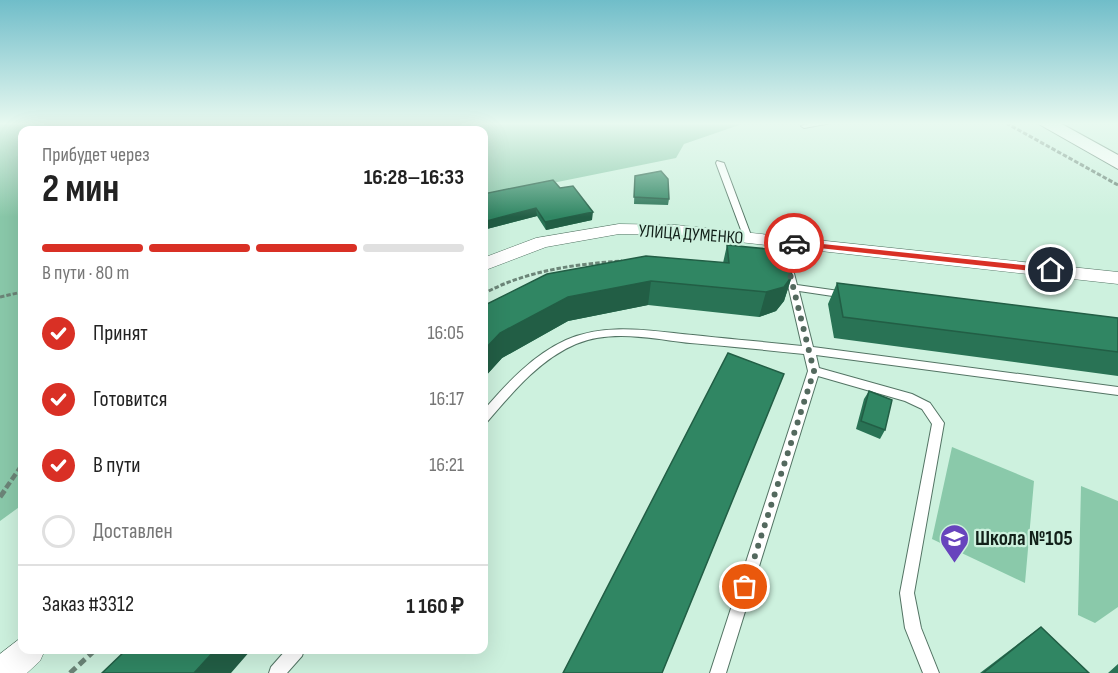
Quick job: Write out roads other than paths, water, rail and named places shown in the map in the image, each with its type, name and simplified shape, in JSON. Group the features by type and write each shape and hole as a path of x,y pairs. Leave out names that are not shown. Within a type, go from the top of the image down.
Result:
{"street":[{"path":"1103,154 1118,163"},
{"name":"УЛИЦА ДУМЕНКО","path":"488,263 542,242 619,229 676,230 1118,278"},
{"path":"3,673 24,654"}],"lane":[{"path":"720,163 748,238"},
{"path":"718,673 814,371 782,242"},
{"path":"793,287 863,297"},
{"path":"488,413 510,386 538,362 572,341 606,333 807,349 1118,391"},
{"path":"814,371 908,397 926,406 938,423 907,593 913,628 931,673"},
{"path":"277,673 293,654"}],"place":[{"name":"Школа №105","path":"954,564"}]}
